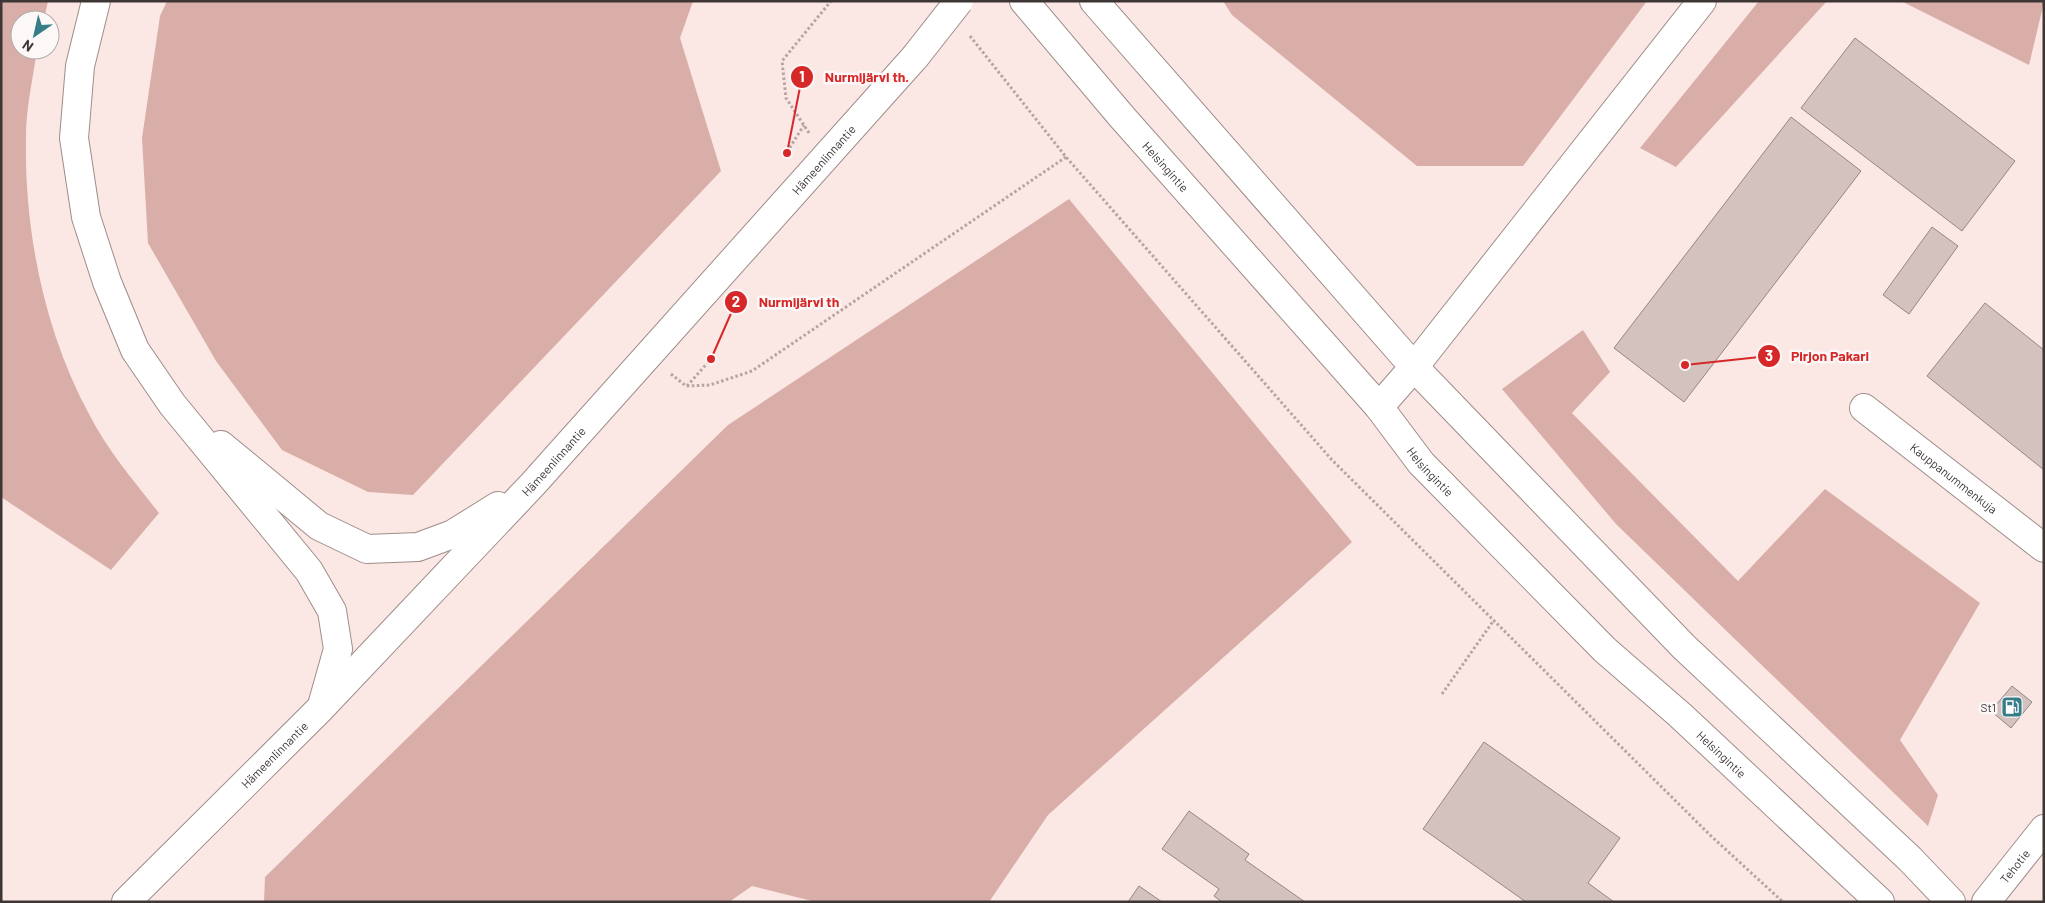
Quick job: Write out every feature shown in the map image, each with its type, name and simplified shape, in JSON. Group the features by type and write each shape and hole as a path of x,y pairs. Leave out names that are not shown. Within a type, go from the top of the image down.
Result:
{"main road":[{"path":"96,1 80,66 74,138 86,216 107,282 135,350 172,404 309,571 332,611 338,649 321,708"},
{"name":"Hämeenlinnantie","path":"126,902 321,708 533,484 915,57 959,1"},
{"name":"Helsingintie","path":"1024,1 1122,117 1379,407 1421,463 1604,650 1680,715 1880,902"},
{"path":"1094,1 1414,367 1684,647 1910,859 1951,902"},
{"path":"1379,407 1414,367 1702,1"},
{"path":"172,404 319,526 367,549 418,547 454,534 533,484"},
{"name":"Kauppanummenkuja","path":"1864,408 2044,548"},
{"name":"Tehotie","path":"1986,902 2044,828"}],"path":[{"path":"826,157 786,98 782,61 831,1"},
{"path":"967,32 1066,157 1332,460 1710,835 1783,902"},
{"path":"787,153 804,125"},
{"path":"647,356 686,386 710,385 752,371 1066,157"},
{"path":"686,386 711,359"},
{"path":"1442,694 1494,620"}],"shaded area":[{"path":"1,1 48,1 46,10 10,10 10,60 35,60 27,115 26,172 33,243 40,279 60,349 73,382 89,414 121,465 159,513 111,570 1,497"},
{"path":"167,1 693,1 680,38 721,171 413,495 368,492 282,450 216,361 148,243 142,138 160,16"},
{"path":"1223,1 1647,1 1523,166 1417,166 1232,15"},
{"path":"1759,1 1827,1 1676,167 1640,148"},
{"path":"1901,1 2044,1 2029,65"},
{"path":"1069,199 1352,542 1048,815 989,902 816,902 752,886 729,902 264,902 265,877 728,425"},
{"path":"1583,330 1610,372 1572,413 1738,581 1825,489 1980,603 1900,740 1938,795 1928,826 1616,524 1502,389"}],"building":[{"path":"1855,38 2015,161 1962,231 1801,108"},
{"path":"1791,117 1861,171 1684,402 1614,348"},
{"path":"1932,227 1958,246 1909,314 1883,295"},
{"path":"1985,303 2044,350 2044,470 1927,376"},
{"name":"St1","path":"2012,686 2032,702 2011,728 1991,711"},
{"path":"1484,742 1620,838 1588,883 1614,902 1526,902 1423,829"},
{"path":"1189,811 1249,854 1245,860 1305,902 1222,902 1214,896 1219,889 1162,849"},
{"path":"1139,886 1162,902 1128,902"}],"place":[{"name":"Nurmijärvi th.","path":"787,153"},
{"name":"Nurmijärvi th","path":"711,359"},
{"name":"Pirjon Pakari","path":"1685,365"},
{"name":"St1","path":"2012,707"}]}
